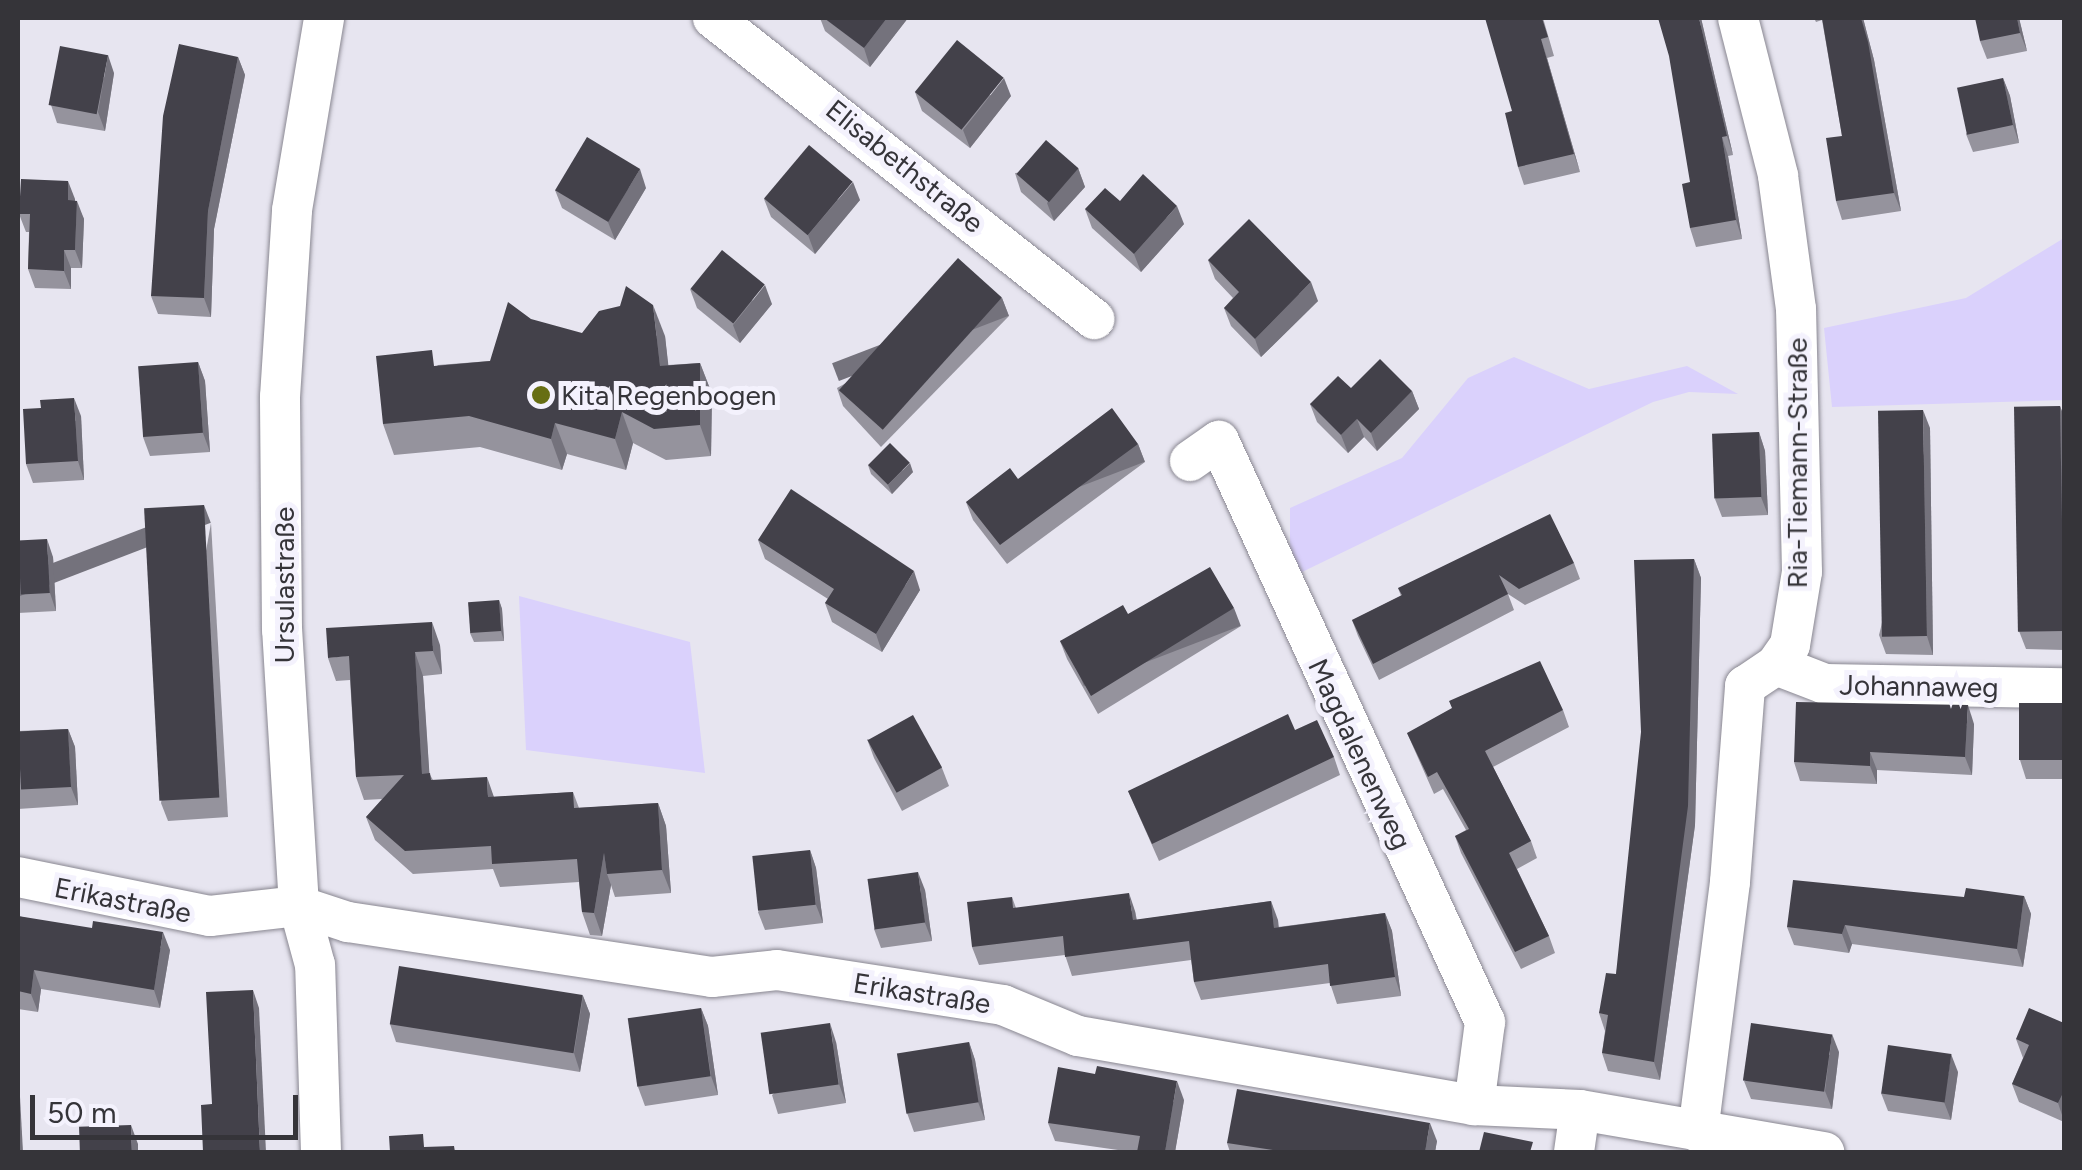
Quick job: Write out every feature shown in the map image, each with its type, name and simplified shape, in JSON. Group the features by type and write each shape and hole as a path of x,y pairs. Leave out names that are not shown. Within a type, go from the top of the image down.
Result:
{"street":[{"name":"Ursulastraße","path":"321,1152 315,965 299,906 282,630 280,397 292,210 324,18"},
{"name":"Elisabethstraße","path":"713,18 1094,320"},
{"name":"Ria-Tiemann-Straße","path":"1698,1132 1730,882 1746,686 1776,666 1790,645 1802,572 1797,329 1778,175 1738,18"},
{"name":"Magdalenenweg","path":"1190,461 1219,441 1484,1022 1474,1104"},
{"name":"Johannaweg","path":"1776,666 1825,684 2064,688"},
{"name":"Erikastraße","path":"18,877 210,916 299,906 348,922 712,977 778,970 1003,1004 1078,1036 1474,1104 1580,1110 1824,1152"},
{"path":"1574,1152 1580,1110"}],"shaded area":[{"path":"2064,238 2064,400 1832,407 1824,328 1966,298"},
{"path":"1514,357 1589,389 1687,366 1738,394 1689,392 1653,402 1300,573 1290,554 1290,508 1402,458 1468,378"},
{"path":"519,596 690,642 705,773 526,750"}],"building":[{"path":"824,18 887,18 864,48"},
{"path":"1485,18 1542,18 1548,37 1541,39 1574,154 1518,167 1505,113 1512,111"},
{"path":"1658,18 1699,18 1727,136 1722,137 1736,220 1690,228 1682,184 1690,182 1669,56"},
{"path":"1822,18 1861,18 1894,193 1836,201 1826,138 1842,136"},
{"path":"1975,18 2017,18 2020,33 1980,41"},
{"path":"957,40 1004,78 961,130 915,92"},
{"path":"179,44 238,57 208,211 204,298 151,296 163,116"},
{"path":"60,46 108,55 97,114 49,105"},
{"path":"2003,78 2013,125 1967,135 1957,88"},
{"path":"587,137 640,169 608,222 555,190"},
{"path":"1046,140 1078,168 1049,202 1016,174"},
{"path":"809,145 853,182 808,235 764,199"},
{"path":"1143,174 1177,206 1134,254 1085,209 1105,188 1120,201"},
{"path":"21,179 68,181 68,200 77,201 75,250 64,250 64,271 28,269 30,214 19,214"},
{"path":"1249,219 1311,282 1255,339 1224,308 1239,292 1208,260"},
{"path":"722,250 765,285 733,323 691,289"},
{"path":"958,258 1002,297 883,430 839,390"},
{"path":"626,286 653,305 660,366 700,363 700,425 654,429 622,412 615,439 555,423 551,439 469,416 383,424 376,356 432,350 434,366 490,361 508,302 531,319 582,333 599,311 620,306"},
{"path":"1380,359 1412,391 1371,433 1357,419 1341,435 1310,404 1338,376 1351,388"},
{"path":"198,362 203,433 143,437 138,366"},
{"path":"74,398 78,461 26,464 23,409 41,408 40,400"},
{"path":"2060,406 2064,631 2018,632 2014,407"},
{"path":"1112,408 1138,444 1000,545 966,502 1010,468 1018,479"},
{"path":"1923,410 1927,636 1882,637 1878,411"},
{"path":"1759,432 1761,497 1714,499 1712,434"},
{"path":"890,443 910,463 888,485 868,465"},
{"path":"791,489 914,571 876,634 825,603 834,589 758,540"},
{"path":"204,505 219,798 159,801 144,508"},
{"path":"1550,514 1574,563 1519,589 1499,575 1508,594 1373,664 1352,620 1402,595 1398,588"},
{"path":"47,539 50,593 21,594 18,541"},
{"path":"1694,559 1688,806 1654,1062 1602,1053 1608,1015 1599,1013 1606,973 1616,974 1641,732 1634,560"},
{"path":"1210,567 1234,608 1091,696 1060,641 1123,605 1128,614"},
{"path":"499,600 501,631 470,633 468,602"},
{"path":"432,622 433,651 415,652 422,774 430,773 431,780 487,777 488,797 573,792 574,808 658,803 662,870 607,874 604,853 594,913 582,912 577,859 492,864 491,846 405,851 366,817 404,775 356,777 349,656 328,658 326,628"},
{"path":"1540,661 1563,710 1485,751 1531,841 1509,853 1549,936 1515,952 1455,836 1469,829 1437,772 1428,777 1407,733 1452,708 1449,701"},
{"path":"1796,702 1968,705 1965,757 1870,752 1870,766 1794,762"},
{"path":"2019,703 2064,703 2064,760 2019,760"},
{"path":"1288,714 1295,730 1317,720 1334,757 1152,844 1128,791"},
{"path":"913,715 942,767 897,793 868,740"},
{"path":"68,729 71,787 21,790 18,732"},
{"path":"810,850 816,905 758,911 752,856"},
{"path":"918,872 925,923 875,930 867,879"},
{"path":"1793,880 1964,897 1966,888 2024,896 2017,949 1845,925 1842,934 1787,927"},
{"path":"1129,893 1133,920 1271,901 1274,928 1385,913 1395,977 1330,986 1328,964 1194,982 1189,941 1065,957 1063,936 972,947 967,902 1012,897 1013,908"},
{"path":"18,916 92,928 93,921 163,932 154,990 34,970 31,994 18,991"},
{"path":"399,966 583,995 573,1053 390,1024"},
{"path":"253,990 260,1152 203,1152 201,1105 212,1104 206,992"},
{"path":"701,1008 711,1076 637,1087 628,1018"},
{"path":"2029,1008 2064,1023 2064,1091 2058,1103 2012,1084 2029,1045 2016,1039"},
{"path":"830,1023 839,1084 769,1094 761,1033"},
{"path":"1751,1023 1832,1034 1824,1092 1743,1080"},
{"path":"969,1042 979,1102 906,1114 897,1053"},
{"path":"1888,1045 1951,1054 1945,1102 1881,1094"},
{"path":"1097,1066 1177,1081 1165,1152 1137,1152 1140,1136 1048,1123 1058,1067 1095,1074"},
{"path":"1237,1089 1430,1123 1425,1152 1286,1152 1227,1143"},
{"path":"131,1125 132,1152 80,1152 79,1127"},
{"path":"1484,1132 1533,1142 1530,1152 1479,1152"},
{"path":"423,1134 424,1147 454,1146 455,1152 390,1152 389,1136"}],"place":[{"name":"Kita Regenbogen","path":"541,395"}]}
